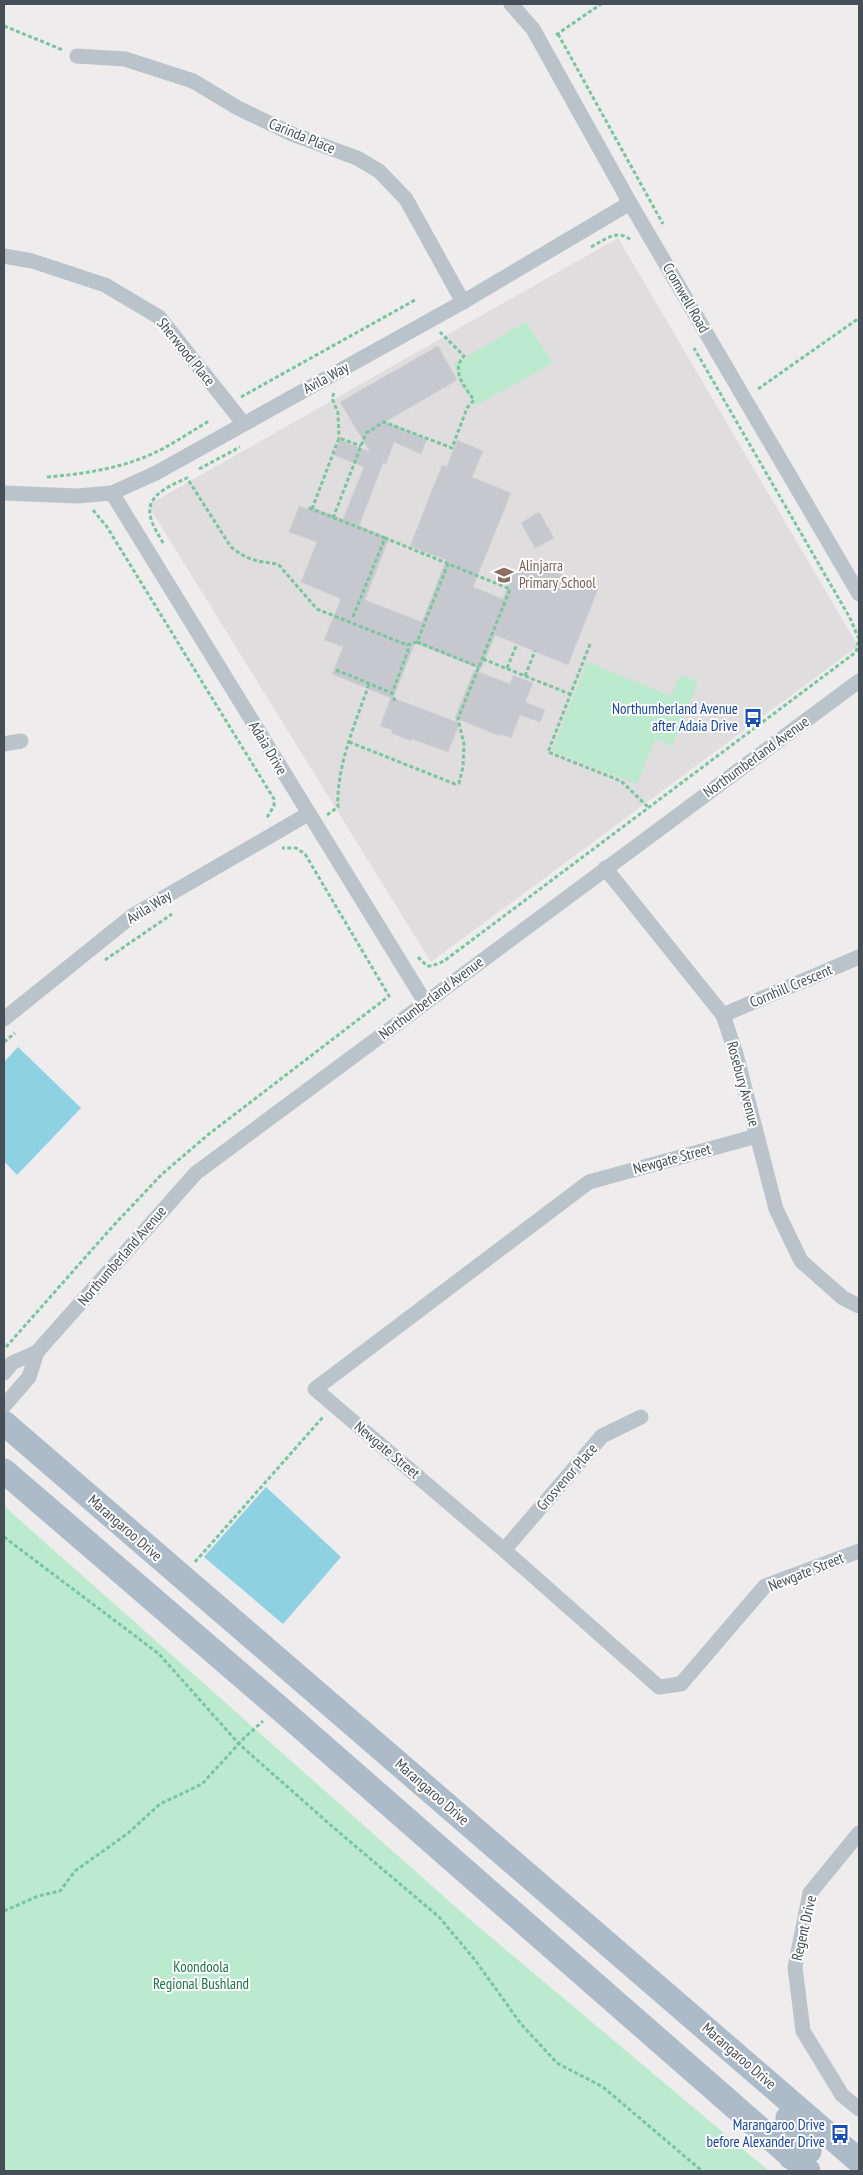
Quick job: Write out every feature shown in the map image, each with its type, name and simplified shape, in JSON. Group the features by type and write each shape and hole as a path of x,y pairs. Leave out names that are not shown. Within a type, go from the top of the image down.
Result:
{"main road":[{"name":"Marangaroo Drive","path":"4,1423 859,2161"},
{"path":"4,1471 277,1706 800,2164"},
{"path":"713,2034 756,2085 810,2142 809,2152 801,2156 800,2164"}],"street":[{"name":"Cromwell Road","path":"511,4 533,29 630,203 859,594"},
{"name":"Carinda Place","path":"77,56 125,59 193,80 238,108 292,134 357,158 379,172 406,199 463,302"},
{"name":"Avila Way","path":"4,493 76,496 112,493 156,473 463,302 630,203"},
{"name":"Sherwood Place","path":"4,256 32,261 105,285 159,317 244,424"},
{"name":"Adaia Drive","path":"112,493 425,1002"},
{"name":"Northumberland Avenue","path":"4,1373 12,1364 37,1352 196,1173 859,681"},
{"path":"4,744 22,741"},
{"name":"Avila Way","path":"4,1019 132,916 308,814"},
{"name":"Rosebury Avenue","path":"605,868 723,1015 776,1209 801,1261 843,1298 859,1306"},
{"name":"Cornhill Crescent","path":"723,1015 859,957"},
{"name":"Newgate Street","path":"757,1136 589,1182 314,1389 504,1550 659,1687 681,1684 765,1586 859,1551"},
{"name":"Northumberland Avenue","path":"4,1406 29,1378 37,1352"},
{"name":"Grosvenor Place","path":"504,1550 602,1436 641,1418"},
{"name":"Regent Drive","path":"859,1833 810,1893 795,1967 803,2031 842,2095 859,2109"}],"path":[{"path":"601,4 558,34 667,231"},
{"path":"4,26 77,56"},
{"path":"583,251 616,234 628,238 637,247"},
{"path":"240,398 415,300"},
{"path":"745,398 859,318"},
{"path":"433,335 448,326"},
{"path":"333,518 366,433 384,422 452,448 467,408 474,400 458,375 459,364 464,356 440,331"},
{"path":"413,952 427,966 444,961 852,656 858,646 859,639 850,618 693,346"},
{"path":"338,391 332,394 332,398 338,412 340,438 310,509 510,589 458,719 464,744 463,767 459,783 455,784 350,742"},
{"path":"43,478 91,472 126,464 154,453 209,421"},
{"path":"340,438 361,446"},
{"path":"165,546 150,516 150,511 159,493 187,478 228,543 240,555 258,562 278,564 317,610 407,645 417,642 479,667"},
{"path":"88,504 106,527 274,799 273,808 265,821"},
{"path":"141,511 150,511"},
{"path":"106,527 111,524"},
{"path":"352,619 385,538"},
{"path":"417,642 448,564"},
{"path":"507,668 517,644"},
{"path":"590,644 548,752 621,781 648,807"},
{"path":"395,701 392,693 408,651 407,645"},
{"path":"525,676 535,651"},
{"path":"483,659 570,694"},
{"path":"336,670 392,693"},
{"path":"327,815 338,807 339,784 350,742 369,684"},
{"path":"322,806 331,821"},
{"path":"4,1349 13,1342 162,1174 210,1134 389,996 305,854 296,848 279,848"},
{"path":"103,962 173,913"},
{"path":"4,1042 19,1029"},
{"path":"181,1577 334,1405"},
{"path":"4,1537 159,1654 239,1744 439,1917 475,1960 521,2024 557,2063 603,2088 702,2171"},
{"path":"4,1911 38,1896 60,1891 75,1871 128,1834 160,1804 202,1784 277,1706"}],"shaded area":[{"name":"Alinjarra Primary School","path":"618,238 858,646 431,962 148,505"}],"green space":[{"path":"526,322 553,363 475,406 462,385 454,364"},
{"path":"587,662 671,696 680,675 698,682 672,746 655,739 637,784 552,751"},
{"name":"Koondoola Regional Bushland","path":"4,1506 467,1917 769,2171 4,2171"}],"water":[{"path":"18,1047 81,1108 17,1175 4,1161 4,1062"},
{"path":"266,1487 341,1557 283,1624 204,1557"}],"building":[{"path":"438,346 457,380 385,422 427,439 421,454 394,442 386,464 383,463 359,526 389,538 365,600 422,622 446,560 410,546 442,465 447,467 457,440 483,451 472,477 511,493 473,587 503,599 513,574 528,562 598,589 568,665 495,635 481,669 415,643 393,698 460,723 448,752 412,739 411,741 391,733 392,730 380,726 391,698 332,674 343,647 324,640 341,599 301,582 317,542 289,532 299,506 307,509 309,506 343,519 364,467 334,455 340,440 370,452 340,402"},
{"path":"539,512 554,538 535,548 521,523"},
{"path":"474,670 510,684 513,675 533,683 525,702 545,710 540,722 520,715 511,738 501,734 500,736 455,718"}],"place":[{"name":"Alinjarra Primary School","path":"504,575"},
{"name":"Northumberland Avenue after Adaia Drive","path":"753,718"},
{"name":"Marangaroo Drive before Alexander Drive","path":"840,2134"}]}
